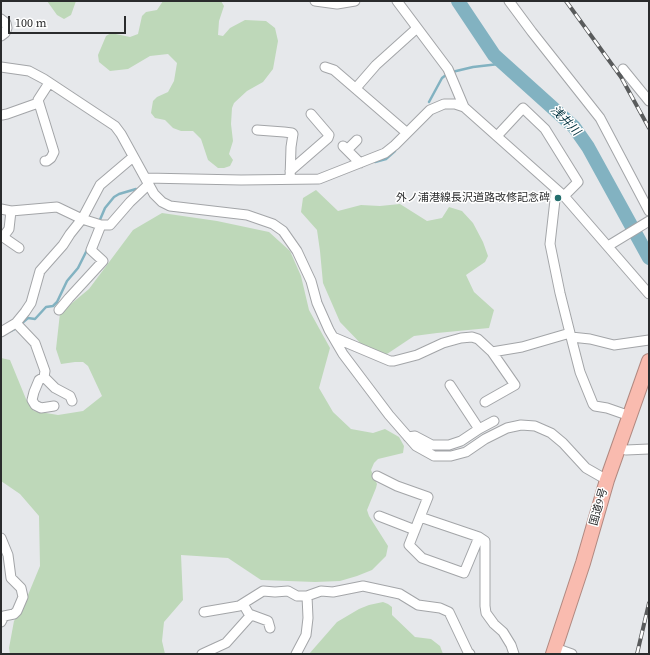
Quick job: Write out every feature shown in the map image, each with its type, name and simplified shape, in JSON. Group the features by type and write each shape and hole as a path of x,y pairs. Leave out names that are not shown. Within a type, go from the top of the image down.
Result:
{"highway":[{"name":"国道9号","path":"554,651 583,562 607,480 648,364"}],"street":[{"path":"315,1 337,4 355,1"},
{"path":"397,1 416,29 448,70 462,99 464,107"},
{"path":"509,1 600,118 649,211"},
{"path":"1,19 6,23 7,28 5,33 1,36"},
{"path":"356,88 376,65 416,29"},
{"path":"1,67 29,71 115,126 148,181 154,194 162,202 170,206 247,215 273,224 282,231 297,251 311,281 317,303 333,338 343,354 416,446 434,456 443,457 466,452 485,439 507,428 521,425 535,426 551,433 563,443 586,468 607,480"},
{"path":"325,67 334,70 407,133"},
{"path":"623,69 649,101"},
{"path":"45,161 51,158 54,152 38,103 39,98 49,83"},
{"path":"2,115 38,103"},
{"path":"1,209 11,211 57,207 82,219 101,225 110,224 116,220 148,181 241,180 290,175 319,178 384,153 395,145 430,110 439,105 450,104 464,107 560,194 608,246 649,294"},
{"path":"497,136 523,108 545,129 578,182 560,194 550,244 558,286 580,372 593,404 595,406 607,408 630,416"},
{"path":"290,175 329,136 311,114"},
{"path":"257,130 292,133 293,136 290,149 290,175"},
{"path":"357,140 345,148 360,163"},
{"path":"1,332 16,323 31,303 40,271 63,245 82,219 100,185 133,157"},
{"path":"11,211 9,229 2,236 19,248"},
{"path":"608,246 649,221"},
{"path":"59,310 103,261 91,250 101,225"},
{"path":"16,323 35,343 45,371 44,377 39,380 32,400 35,405 41,408 54,406"},
{"path":"492,352 522,347 571,335 614,345 649,340"},
{"path":"333,338 390,361 417,355 443,343 461,338 472,337 478,339 492,352 516,385 485,402"},
{"path":"44,377 55,388 70,396 72,401"},
{"path":"450,385 479,429"},
{"path":"408,437 415,436 432,445 449,445 461,441 494,421"},
{"path":"619,447 626,450 649,449"},
{"path":"377,476 397,486 428,497 409,545 422,558 464,573 479,537"},
{"path":"379,516 415,530"},
{"path":"420,517 485,540 486,613 494,624 503,632 511,645 514,654"},
{"path":"1,538 8,555 11,578 21,588 23,597 17,611 14,614 4,616 1,622"},
{"path":"204,612 239,606 263,591 288,591 297,596 307,596 321,591 333,592 363,586 400,594 418,605 440,608 449,612 470,654"},
{"path":"296,654 306,635 308,618 307,596"},
{"path":"243,604 246,611 251,615 268,621 270,628"},
{"path":"202,654 226,643 251,615"},
{"path":"554,651 572,654"}],"green space":[{"path":"47,1 76,1 71,15 64,19 57,15"},
{"path":"163,1 221,1 224,6 219,21 218,35 223,36 230,28 245,20 266,21 275,28 278,41 273,69 263,82 247,91 234,103 232,108 231,124 233,141 229,154 233,160 230,166 218,168 208,160 201,139 193,131 181,131 173,128 165,120 155,118 151,113 153,101 157,97 168,92 174,81 177,63 168,54 150,56 128,69 110,71 99,62 98,55 106,36 111,33 130,37 138,34 142,16 146,12 157,10"},
{"path":"316,190 338,211 361,205 380,206 400,204 427,221 442,218 449,207 462,211 473,223 483,242 488,256 485,262 466,275 474,292 494,310 489,328 414,336 384,356 366,349 340,322 323,283 317,230 301,212 303,198"},
{"path":"162,213 217,221 269,232 290,251 301,276 309,310 330,348 319,388 333,412 351,429 373,433 385,429 399,437 404,446 403,453 378,459 374,463 371,470 377,484 367,510 369,516 388,546 386,556 372,570 357,576 340,581 315,582 261,580 228,558 181,555 183,600 164,622 162,641 165,654 10,654 9,648 14,621 23,607 40,566 39,516 20,494 1,481 1,358 10,360 26,399 34,411 58,415 83,411 102,396 88,366 83,362 61,364 56,349 60,313 89,289 133,230"},
{"path":"383,602 392,607 392,615 415,637 431,639 440,646 443,654 309,654 337,622 359,609"}],"waterway":[{"name":"浅井川","path":"458,1 494,55 574,127 588,147 649,258"},
{"path":"452,72 473,67 499,64 506,66"},
{"path":"429,102 442,78 446,75"},
{"path":"375,162 386,159 395,151"},
{"path":"99,222 105,208 114,197 136,189"},
{"path":"1,336 15,329 28,318 35,319 46,307 53,306 57,302 67,281 78,268 88,248"}],"railway":[{"path":"566,1 621,77 649,128"},
{"path":"637,654 649,603"}],"place":[{"name":"外ノ浦港線長沢道路改修記念碑","path":"558,198"}]}
